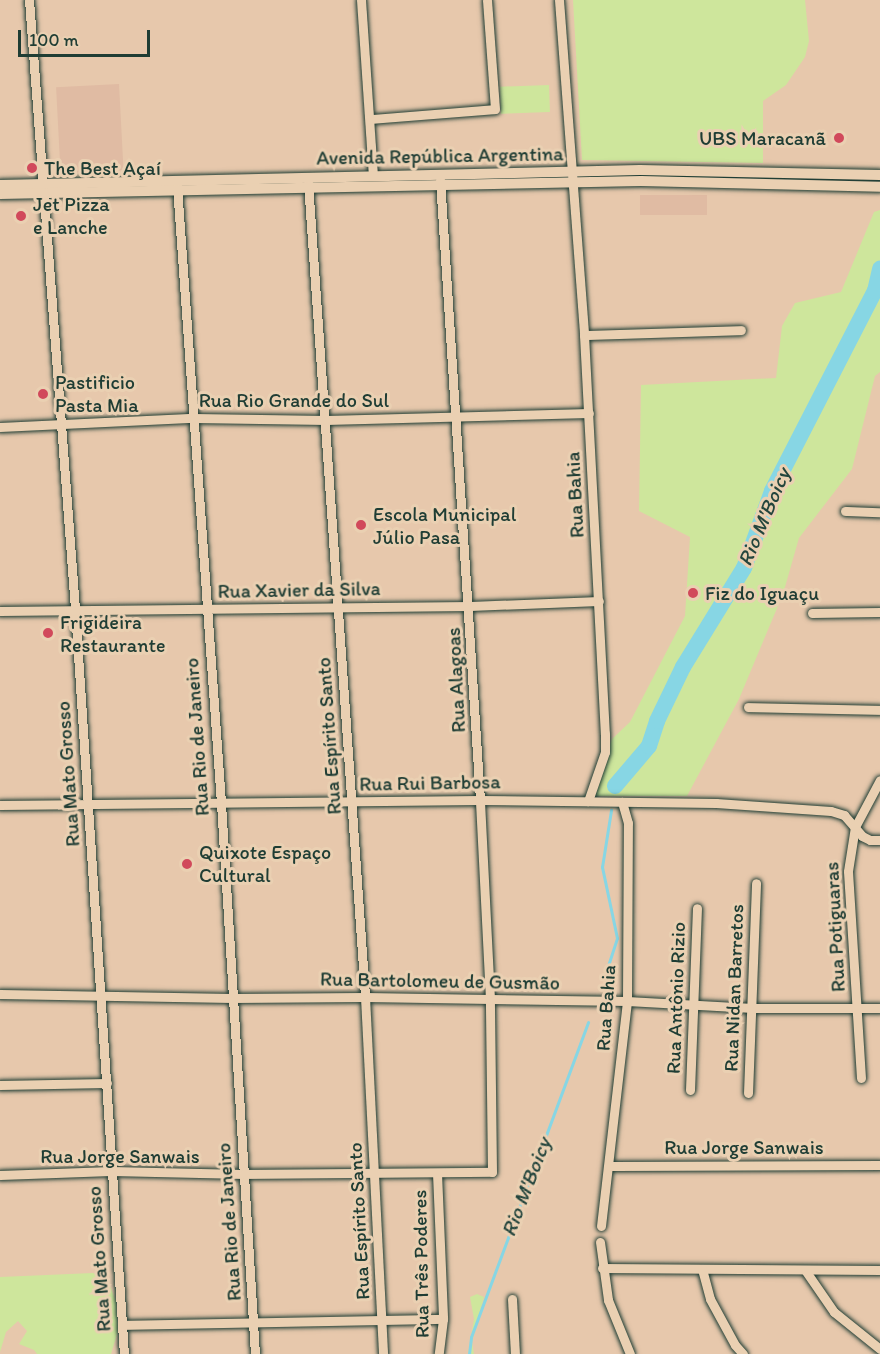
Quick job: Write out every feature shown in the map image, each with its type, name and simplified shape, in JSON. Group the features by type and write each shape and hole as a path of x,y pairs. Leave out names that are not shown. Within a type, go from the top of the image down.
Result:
{"main road":[{"name":"Avenida República Argentina","path":"0,184 43,187 441,186 572,178 640,170 880,175"},
{"name":"Avenida República Argentina","path":"177,185 308,176 440,175 880,187"},
{"name":"Avenida República Argentina","path":"0,194 43,187"}],"street":[{"name":"Rua Mato Grosso","path":"29,0 75,609 124,1354"},
{"path":"361,0 371,119 373,176"},
{"path":"371,119 495,109 487,0"},
{"name":"Rua Bahia","path":"559,0 589,413 605,752 588,801"},
{"name":"Rua Alagoas","path":"440,175 470,606 490,999 492,1172"},
{"name":"Rua Espírito Santo","path":"308,176 365,997 383,1354"},
{"name":"Rua Rio de Janeiro","path":"177,185 221,802 255,1354"},
{"path":"584,335 741,330"},
{"name":"Rua Rio Grande do Sul","path":"0,427 194,418 326,420 589,413"},
{"path":"845,511 880,512"},
{"name":"Rua Xavier da Silva","path":"0,611 470,606 599,601"},
{"path":"812,613 880,612"},
{"path":"748,707 880,710"},
{"name":"Rua Potiguaras","path":"861,1078 848,871 849,848 855,826 880,780"},
{"name":"Rua Rui Barbosa","path":"0,806 480,800 716,803 831,811 844,815 862,836 870,840 880,840"},
{"name":"Rua Bahia","path":"601,1221 627,1001 628,822 622,802"},
{"name":"Rua Nidan Barretos","path":"748,1093 756,883"},
{"name":"Rua Antônio Rizio","path":"690,1090 697,908"},
{"name":"Rua Bartolomeu de Gusmão","path":"0,994 101,997 365,997 627,1001 753,1008 880,1008"},
{"path":"0,1085 106,1083"},
{"name":"Rua Jorge Sanwais","path":"609,1166 880,1165"},
{"name":"Rua Jorge Sanwais","path":"0,1174 111,1171 244,1174 492,1172"},
{"name":"Rua Três Poderes","path":"437,1173 443,1319 439,1354"},
{"path":"600,1242 608,1300 630,1354"},
{"path":"602,1268 880,1270"},
{"path":"702,1269 710,1299 735,1345 743,1354"},
{"path":"805,1270 834,1312 880,1349"},
{"path":"512,1299 515,1354"},
{"path":"122,1325 443,1319"}],"shaded area":[{"path":"119,84 124,170 61,173 56,87"},
{"path":"640,195 707,195 707,215 640,215"}],"green space":[{"path":"573,0 805,0 809,41 805,57 786,85 763,101 763,163 582,160"},
{"path":"549,85 550,112 501,114 500,87"},
{"path":"880,210 880,372 875,376 852,469 799,538 783,594 739,699 687,796 595,796 612,739 630,722 685,616 690,537 639,511 641,385 776,378 782,326 795,303 841,292 874,212"},
{"path":"93,1273 107,1279 116,1301 118,1331 111,1354 37,1354 34,1350 19,1344 27,1331 18,1321 6,1332 0,1352 0,1277"},
{"path":"477,1294 484,1297 472,1342 474,1354 468,1354 474,1319 470,1297"}],"waterway":[{"name":"Rio M'Boicy","path":"615,786 649,746 657,721 683,667 744,568 772,491 875,291 880,269"},
{"name":"Rio M'Boicy","path":"605,975 617,938 602,867 611,810"},
{"name":"Rio M'Boicy","path":"469,1354 471,1337 588,1022"}],"place":[{"name":"UBS Maracanã","path":"839,138"},
{"name":"The Best Açaí","path":"32,168"},
{"name":"Jet Pizza e Lanche","path":"21,216"},
{"name":"Pastificio Pasta Mia","path":"43,394"},
{"name":"Escola Municipal Júlio Pasa","path":"361,525"},
{"name":"Fiz do Iguaçu","path":"693,593"},
{"name":"Frigideira Restaurante","path":"48,633"},
{"name":"Quixote Espaço Cultural","path":"187,864"}]}
